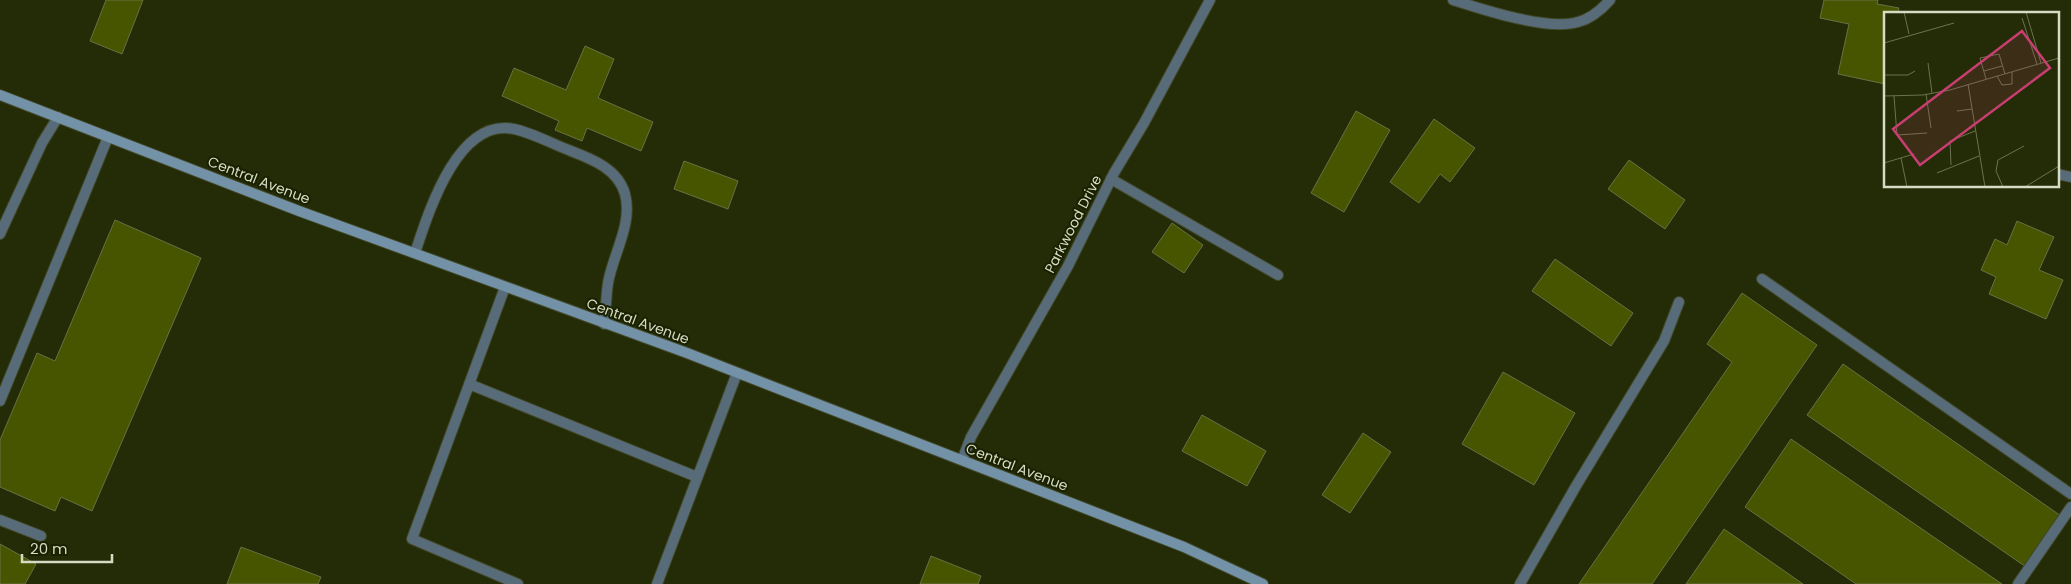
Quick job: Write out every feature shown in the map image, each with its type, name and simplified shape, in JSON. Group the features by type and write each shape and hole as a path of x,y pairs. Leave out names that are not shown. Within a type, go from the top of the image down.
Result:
{"street":[{"name":"Parkwood Drive","path":"962,460 971,437 1068,266 1111,179 1210,0"},
{"path":"1453,0 1477,8 1553,26 1579,22 1602,10 1610,0"},
{"name":"Central Avenue","path":"0,96 962,460 1184,547 1263,584"},
{"path":"0,234 42,143 58,117"},
{"path":"415,253 436,193 445,176 471,141 491,130 512,129 599,162 613,175 624,192 628,209 622,238 616,250 608,282 604,324"},
{"path":"0,401 108,137"},
{"path":"2058,174 2071,178"},
{"path":"1111,179 1278,275"},
{"path":"1762,279 2071,494"},
{"path":"505,287 412,539 518,584"},
{"path":"1520,584 1576,486 1664,341 1679,302"},
{"path":"657,584 736,373"},
{"path":"469,384 697,477"},
{"path":"2018,584 2071,507"},
{"path":"0,520 41,536"}],"building":[{"path":"106,0 143,0 122,54 90,41"},
{"path":"1824,0 1878,0 1877,4 1899,8 1898,12 1884,12 1884,84 1838,74 1849,24 1820,18"},
{"path":"585,46 614,59 598,98 653,122 641,151 587,128 582,141 555,130 559,121 502,96 514,68 566,90"},
{"path":"1356,111 1390,130 1344,212 1311,193"},
{"path":"1434,119 1475,148 1450,182 1440,174 1419,203 1390,182"},
{"path":"1629,160 1685,200 1665,229 1608,189"},
{"path":"684,161 738,181 728,209 674,189"},
{"path":"115,220 201,258 92,511 61,497 55,511 0,487 0,440 37,353 55,361"},
{"path":"2017,221 2054,237 2039,270 2063,280 2046,319 1989,294 1996,277 1981,270 1995,239 2007,245"},
{"path":"1172,223 1203,245 1184,273 1152,252"},
{"path":"1555,259 1633,313 1611,346 1532,291"},
{"path":"1742,293 1817,345 1652,584 1579,584 1732,362 1707,344"},
{"path":"1843,364 2061,516 2026,567 1807,415"},
{"path":"1503,372 1575,413 1534,485 1462,444"},
{"path":"1202,415 1266,451 1247,486 1182,451"},
{"path":"1363,433 1391,452 1350,513 1322,495"},
{"path":"1791,439 2002,584 1856,584 1745,507"},
{"path":"1724,529 1803,584 1686,584"},
{"path":"0,544 36,564 25,584 0,584"},
{"path":"241,547 321,577 318,584 227,584"},
{"path":"931,556 981,576 978,584 920,584"}]}
